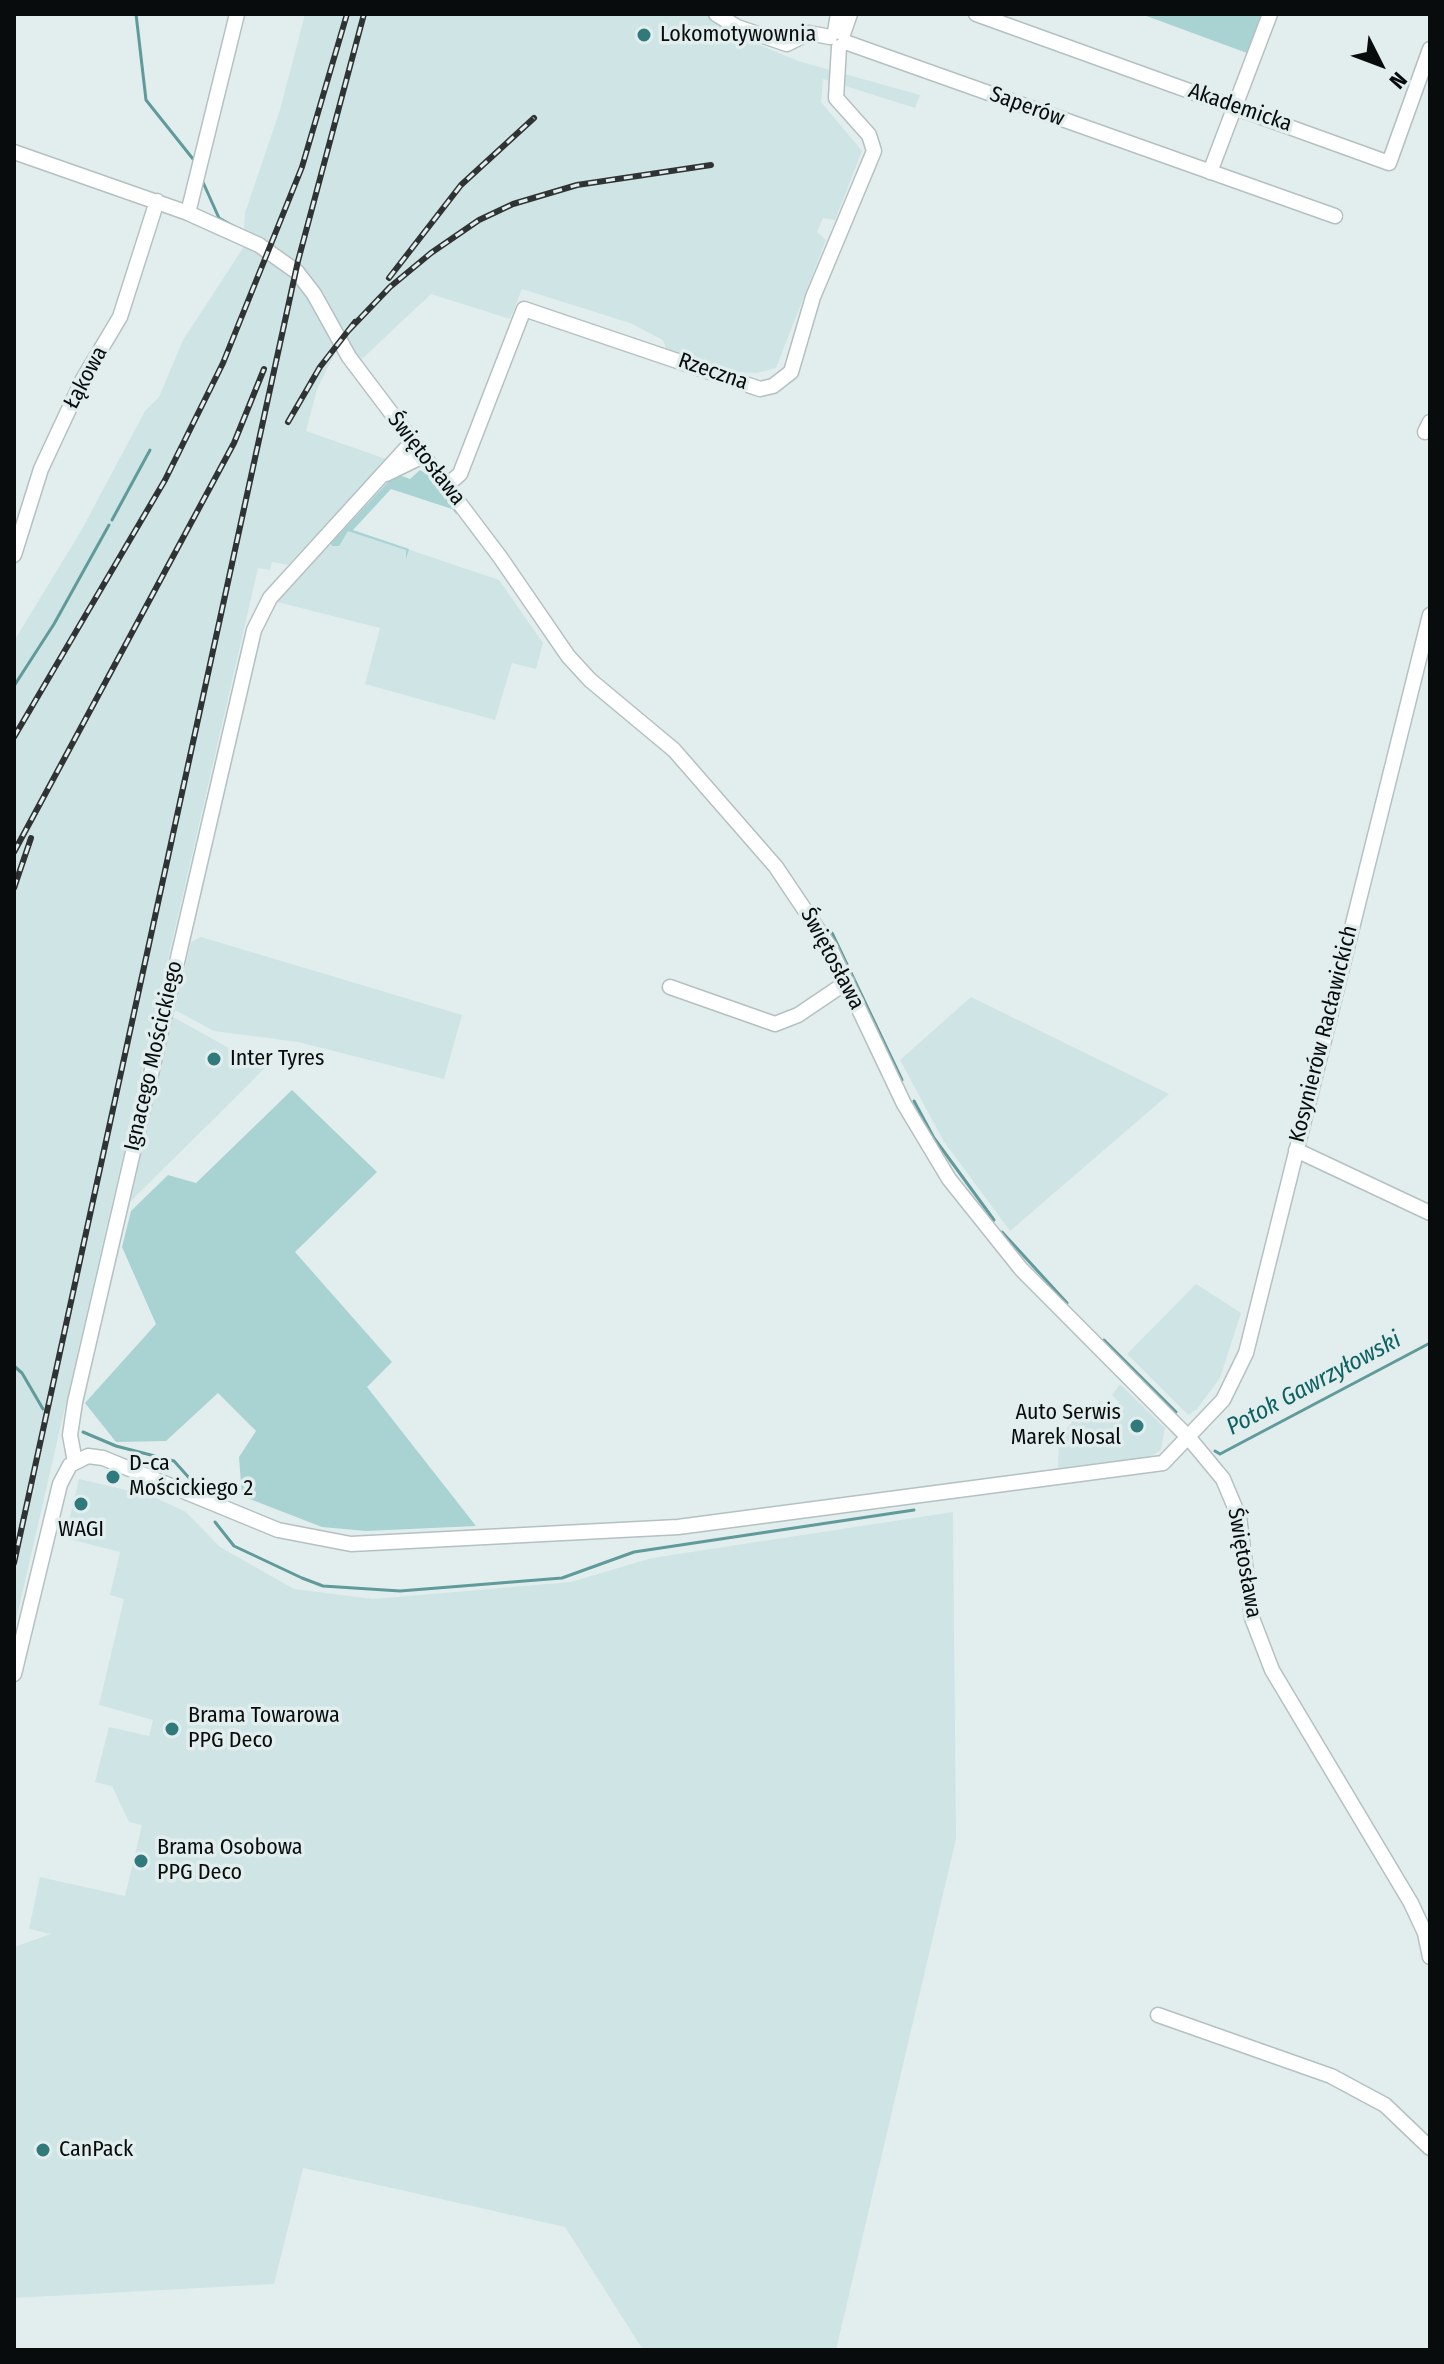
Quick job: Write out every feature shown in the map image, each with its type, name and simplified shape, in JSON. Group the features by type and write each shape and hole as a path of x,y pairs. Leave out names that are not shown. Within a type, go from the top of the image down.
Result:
{"street":[{"path":"188,213 237,14"},
{"name":"Saperów","path":"716,14 737,27 787,44 809,33 838,39 1335,216"},
{"path":"838,14 838,39"},
{"path":"838,39 850,14"},
{"name":"Akademicka","path":"976,14 1389,163 1430,49"},
{"path":"1210,172 1270,14"},
{"name":"Rzeczna","path":"447,485 460,474 524,309 760,389 773,386 791,372 813,297 874,151 869,135 836,98 838,39"},
{"name":"Świętosława","path":"14,152 188,213 259,245 297,272 314,294 349,357 447,485 576,665 674,750 764,851 816,925 847,982 904,1104 934,1157 967,1204 1039,1288 1216,1469 1235,1505 1252,1618 1272,1670 1411,1903 1425,1933 1430,1957"},
{"name":"Łąkowa","path":"14,555 41,469 83,379 120,317 157,201"},
{"name":"Ignacego Mościckiego","path":"75,1462 70,1435 78,1387 254,630 270,598 412,442"},
{"name":"Ignacego Mościckiego","path":"382,476 423,456"},
{"name":"Kosynierów Racławickich","path":"75,1462 88,1456 103,1458 278,1530 312,1539 351,1544 412,1544 751,1520 942,1492 1147,1468 1163,1463 1223,1400 1240,1370 1430,615"},
{"path":"670,987 775,1024 798,1015 847,982"},
{"path":"1296,1150 1430,1213"},
{"path":"14,1674 60,1484 75,1462"},
{"path":"1158,2015 1331,2076 1385,2105 1430,2148"}],"shaded area":[{"path":"305,14 708,14 762,46 798,61 920,95 915,108 823,79 821,102 862,151 835,220 823,218 817,232 826,240 776,368 757,373 735,372 667,351 663,340 630,323 522,289 510,319 431,294 363,358 347,368 336,351 317,389 306,431 386,459 288,565 272,562 270,570 258,568 14,1629 14,641 81,531 145,411 159,397 183,340 243,248 245,213 280,110"},
{"path":"1141,14 1262,14 1247,53"},
{"path":"420,470 435,479 460,512 456,514 452,509 391,489 353,530 409,549 406,559 406,550 348,531 339,546 332,546 331,543 388,482 399,475 410,479"},
{"path":"345,528 499,580 543,643 536,669 512,663 495,720 365,684 380,628 277,602"},
{"path":"201,937 462,1015 444,1079 298,1042 214,1031 175,1010 191,942"},
{"path":"971,997 1169,1094 1010,1231 943,1140 900,1060"},
{"path":"173,1017 265,1068 130,1202"},
{"path":"292,1090 377,1172 295,1252 392,1362 367,1387 476,1526 366,1531 322,1527 242,1496 239,1457 256,1431 218,1393 166,1441 116,1442 85,1403 156,1324 122,1247 131,1211 168,1175 196,1183"},
{"path":"1196,1284 1241,1313 1220,1378 1197,1409 1188,1415 1127,1354"},
{"path":"1120,1384 1165,1428 1161,1450 1150,1457 1058,1468 1059,1437 1088,1404 1093,1408 1100,1401 1111,1411 1119,1402 1112,1395"},
{"path":"79,1479 152,1496 186,1512 220,1547 294,1589 373,1599 571,1582 652,1558 953,1512 956,1839 836,2350 643,2350 565,2227 303,2168 274,2284 14,2298 14,1947 51,1934 29,1929 40,1877 125,1896 142,1825 129,1822 112,1786 95,1782 109,1727 149,1736 153,1720 99,1705 124,1599 110,1595 120,1552 65,1538"}],"waterway":[{"name":"Potok Gawrzyłowski","path":"136,14 146,100 193,159"},
{"name":"Potok Gawrzyłowski","path":"202,180 219,218 235,227"},
{"path":"112,520 150,450"},
{"path":"14,686 54,624 109,525"},
{"name":"Potok Gawrzyłowski","path":"832,933 902,1080"},
{"name":"Potok Gawrzyłowski","path":"914,1101 934,1138 994,1220"},
{"name":"Potok Gawrzyłowski","path":"1002,1232 1067,1303"},
{"name":"Potok Gawrzyłowski","path":"1104,1340 1176,1412"},
{"name":"Potok Gawrzyłowski","path":"1215,1451 1220,1454 1430,1343"},
{"path":"14,1366 22,1373 43,1409"},
{"path":"83,1432 116,1446 174,1461 191,1480"},
{"path":"215,1522 234,1546 323,1586 400,1591 562,1578 634,1552 914,1510"}],"railway":[{"path":"14,737 165,480 223,363 302,167 347,14"},
{"path":"14,1563 298,261 364,14"},
{"path":"389,278 461,185 534,118"},
{"path":"348,331 390,287 431,253 479,220 513,204 577,185 711,165"},
{"path":"288,422 320,367 355,322"},
{"path":"14,852 234,443 264,369"},
{"path":"14,888 31,838"}],"place":[{"name":"Lokomotywownia","path":"644,35"},
{"name":"Inter Tyres","path":"214,1059"},
{"name":"Auto Serwis Marek Nosal","path":"1137,1426"},
{"name":"D-ca Mościckiego 2","path":"113,1477"},
{"name":"WAGI","path":"81,1504"},
{"name":"Brama Towarowa PPG Deco","path":"172,1729"},
{"name":"Brama Osobowa PPG Deco","path":"141,1861"},
{"name":"CanPack","path":"43,2150"}]}
